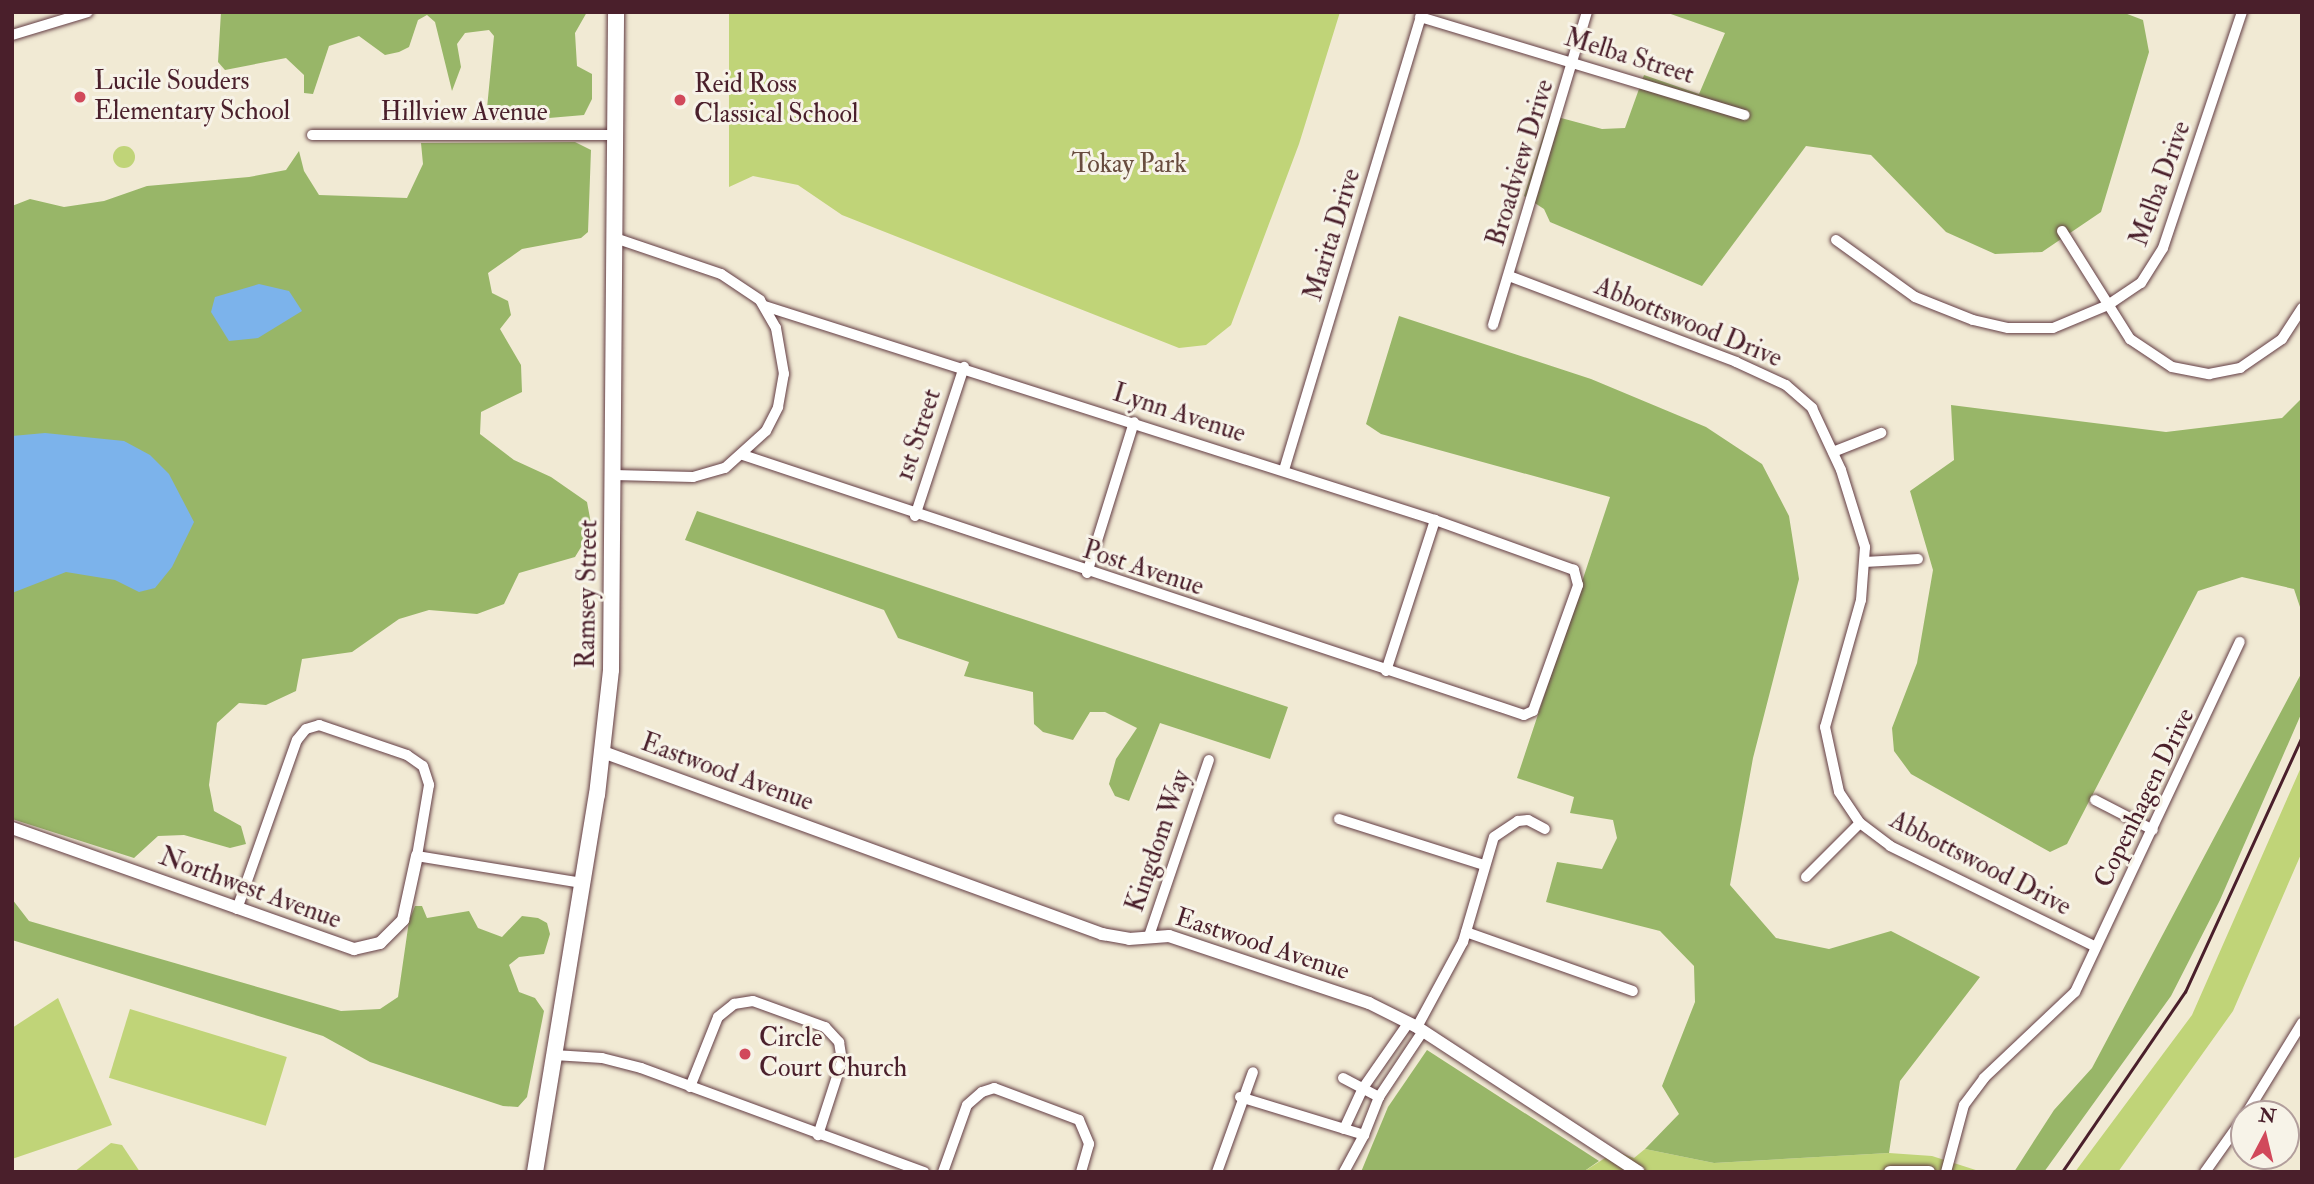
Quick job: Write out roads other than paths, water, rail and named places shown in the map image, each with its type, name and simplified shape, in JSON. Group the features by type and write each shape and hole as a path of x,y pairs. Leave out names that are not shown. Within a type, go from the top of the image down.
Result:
{"main road":[{"name":"Ramsey Street","path":"535,1172 603,752 613,625 616,12"}],"street":[{"name":"Broadview Drive","path":"1493,325 1587,12"},
{"name":"Melba Drive","path":"1836,240 1915,298 1973,320 2042,329 2069,324 2108,305 2141,283 2163,248 2242,12"},
{"path":"12,35 86,13"},
{"name":"Melba Street","path":"1421,15 1745,115"},
{"name":"Marita Drive","path":"1284,470 1421,15"},
{"name":"Hillview Avenue","path":"312,135 615,135"},
{"path":"2062,231 2130,339 2157,360 2209,374 2240,368 2270,350 2302,308"},
{"path":"614,475 693,477 719,471 743,455 773,420 783,388 783,354 765,306 721,274 615,238"},
{"name":"Abbottswood Drive","path":"1509,276 1786,385 1812,408 1833,452 1861,530 1865,562 1861,600 1825,727 1835,782 1860,823 1914,859 2096,947"},
{"name":"Lynn Avenue","path":"765,306 1284,470 1577,571 1578,585 1531,713"},
{"name":"1st Street","path":"915,516 964,367"},
{"path":"1087,573 1134,422"},
{"path":"1833,452 1881,433"},
{"name":"Post Avenue","path":"743,455 915,516 1386,671 1519,714 1531,713"},
{"path":"1386,671 1435,520"},
{"path":"1865,562 1918,559"},
{"name":"Copenhagen Drive","path":"1946,1172 1964,1105 1984,1078 2075,992 2240,642"},
{"path":"237,909 297,740 312,726 325,726 407,755 423,766 429,785 417,856 582,883"},
{"name":"Eastwood Avenue","path":"603,752 1102,934 1129,939 1169,936 1369,1003 1416,1027 1639,1172"},
{"name":"Kingdom Way","path":"1149,936 1209,760"},
{"path":"2095,800 2153,830"},
{"path":"1339,819 1484,865"},
{"path":"1344,1172 1466,932 1494,837 1509,823 1528,820 1545,829"},
{"path":"1806,877 1860,823"},
{"name":"Northwest Avenue","path":"12,828 341,946 374,946 391,936 404,920 417,856"},
{"path":"1466,932 1633,991"},
{"path":"690,1087 718,1017 734,1004 753,1001 825,1027 839,1042 842,1061 818,1135"},
{"path":"2254,1100 2302,1023"},
{"path":"1344,1129 1363,1088 1416,1027"},
{"path":"554,1055 621,1062 924,1172"},
{"path":"1217,1172 1240,1097 1253,1072"},
{"path":"1343,1078 1380,1097"},
{"path":"943,1172 967,1105 982,1091 995,1088 1079,1120 1089,1144 1081,1172"},
{"path":"1240,1097 1364,1135"},
{"path":"2205,1172 2230,1136"},
{"path":"1890,1172 1929,1172"}],"water":[{"path":"259,284 289,291 302,311 258,338 229,341 211,312 215,297"},
{"path":"45,433 124,441 150,455 169,474 194,522 172,567 155,588 139,592 115,580 66,572 12,593 12,436"}],"railway":[{"path":"2062,1172 2185,992 2302,737"}],"place":[{"name":"Lucile Souders Elementary School","path":"80,97"},
{"name":"Reid Ross Classical School","path":"680,100"},
{"name":"Circle Court Church","path":"745,1054"}],"park label":[{"name":"Tokay Park","path":"1129,165"}]}
